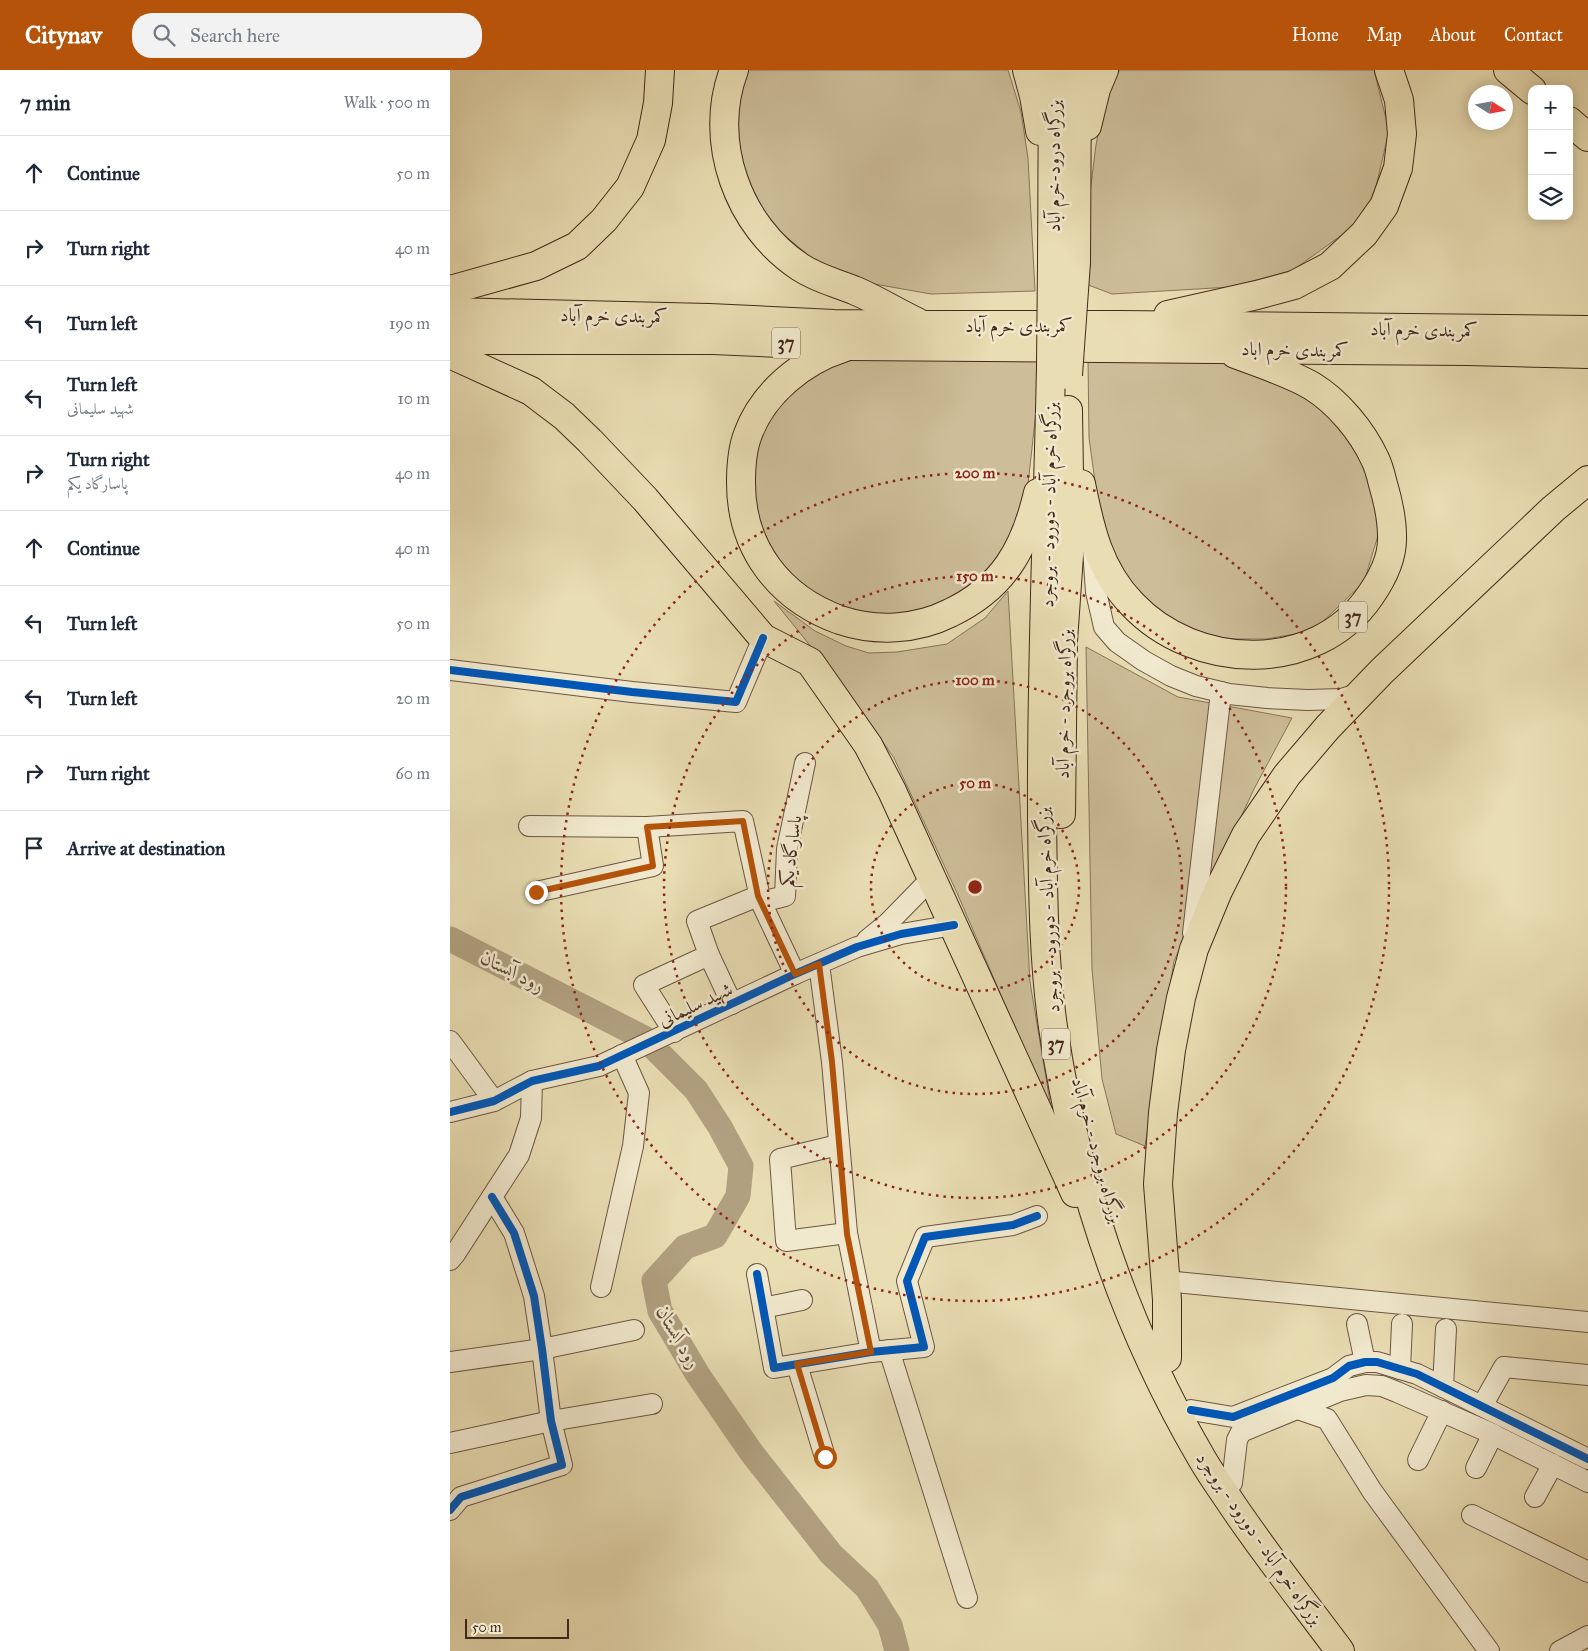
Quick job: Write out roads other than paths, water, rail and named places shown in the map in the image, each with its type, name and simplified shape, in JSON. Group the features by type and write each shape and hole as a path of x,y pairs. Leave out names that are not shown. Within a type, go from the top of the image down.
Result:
{"highway":[{"path":"450,290 536,266 577,246 604,220 630,187 651,140 658,103 660,70"},
{"path":"734,70 730,80 725,108 725,136 728,164 736,190 749,214 781,252 800,267 823,279 855,291 922,325"},
{"path":"1027,70 1034,96 1064,248"},
{"name":"بزرگراه درود-خرم آباد","path":"1053,70 1064,248"},
{"name":"بزرگراه درود-خرم آباد","path":"1064,248 1077,70"},
{"name":"37","path":"1104,70 1096,89 1083,143 1064,248 1059,380 1092,537 1105,565 1131,604 1150,621 1181,640 1212,651 1241,655 1274,654 1310,645 1336,631 1360,610 1375,589 1383,575 1389,558 1392,538 1388,498 1376,459 1350,419 1311,386 1218,348 1121,336"},
{"name":"37","path":"1121,336 1294,285 1330,266 1364,234 1384,206 1398,168 1402,134 1399,100 1389,70"},
{"path":"1508,70 1528,87"},
{"path":"1573,125 1588,137"},
{"name":"کمربندی خرم آباد","path":"450,312 922,325 1121,336"},
{"name":"کمربندی خرم آباد","path":"450,340 714,340 850,346 1121,336 1588,330"},
{"name":"کمربندی خرم اباد","path":"1121,336 1588,354"},
{"path":"850,346 811,362 784,382 762,407 748,434 741,466 741,500 748,532 762,560 778,581 799,600 821,613 852,624 875,628 910,626 938,619 967,605 987,591 1008,567 1022,543 1032,518 1059,380"},
{"name":"37","path":"450,354 531,392 564,416 645,499 763,638 810,662 839,703 868,745 892,791 1134,1323"},
{"name":"بزرگراه خرم آباد - دورود - بروجرد","path":"1059,380 1042,753 1046,962 1053,1025 1066,1103 1080,1166 1106,1248 1134,1323 1164,1388 1202,1458 1248,1528 1340,1651"},
{"name":"بزرگراه بروجرد - خرم آباد","path":"1059,380 1070,541 1063,651 1061,880 1069,1026 1098,1168 1151,1321 1191,1410 1232,1483 1267,1538 1356,1651"},
{"path":"1167,1358 1167,1300 1158,1184 1163,1113 1171,1050 1181,998 1194,949 1218,891 1246,835 1287,775 1328,727 1361,693 1553,510 1588,480"}],"street":[{"path":"1092,537 1096,592 1104,627 1117,642 1144,661 1170,676 1196,686 1221,692 1267,698 1308,700 1341,699 1361,693"},
{"path":"450,670 632,692 736,702 763,638"},
{"path":"1189,967 1221,692"},
{"name":"پاسارگاد یکم","path":"795,974 760,899 784,896 787,849 805,763"},
{"path":"529,826 647,827 743,821 760,899 697,921 709,955 732,1004"},
{"path":"536,892 653,866 647,827"},
{"name":"شهید سلیمانی","path":"857,947 888,923 932,878"},
{"name":"شهید سلیمانی","path":"450,1112 494,1101 532,1081 599,1066 857,947 901,934 954,925"},
{"path":"674,1032 644,985 709,955"},
{"path":"819,964 832,1062 847,1234 880,1351 967,1598"},
{"path":"450,1041 494,1101"},
{"path":"601,1287 633,1146 639,1093 622,1055"},
{"path":"452,1256 519,1155 531,1118 532,1081"},
{"path":"838,1145 780,1159 786,1241 847,1234"},
{"path":"450,1510 461,1498 562,1465 551,1421 534,1296 514,1233 492,1197"},
{"path":"757,1274 774,1368 880,1351 924,1347 907,1281 925,1237 1013,1225 1037,1216"},
{"path":"1165,1281 1588,1322"},
{"path":"763,1308 802,1300"},
{"path":"1357,1324 1365,1362"},
{"path":"1400,1369 1402,1324"},
{"path":"1443,1387 1446,1329"},
{"path":"450,1362 542,1349 634,1330"},
{"path":"1191,1410 1233,1417 1333,1378 1349,1366 1365,1362 1377,1362 1417,1374 1585,1455"},
{"path":"797,1364 825,1457"},
{"path":"1476,1468 1490,1432 1488,1409 1504,1367 1588,1376"},
{"path":"1232,1483 1237,1440 1241,1432 1340,1390 1366,1385 1382,1386 1442,1411 1490,1432 1588,1482"},
{"path":"450,1443 551,1421 652,1404"},
{"path":"1295,1408 1327,1419 1372,1490 1489,1651"},
{"path":"1418,1460 1442,1411"},
{"path":"1535,1497 1553,1464"},
{"path":"1472,1515 1588,1572"},
{"path":"1560,1651 1588,1636"}],"waterway":[{"name":"رود آبستان","path":"450,939 644,1038 696,1090 720,1127 741,1166 738,1196 715,1236 685,1247 654,1281 660,1311 698,1375 751,1452 831,1554 867,1588 890,1625 897,1651"}]}
